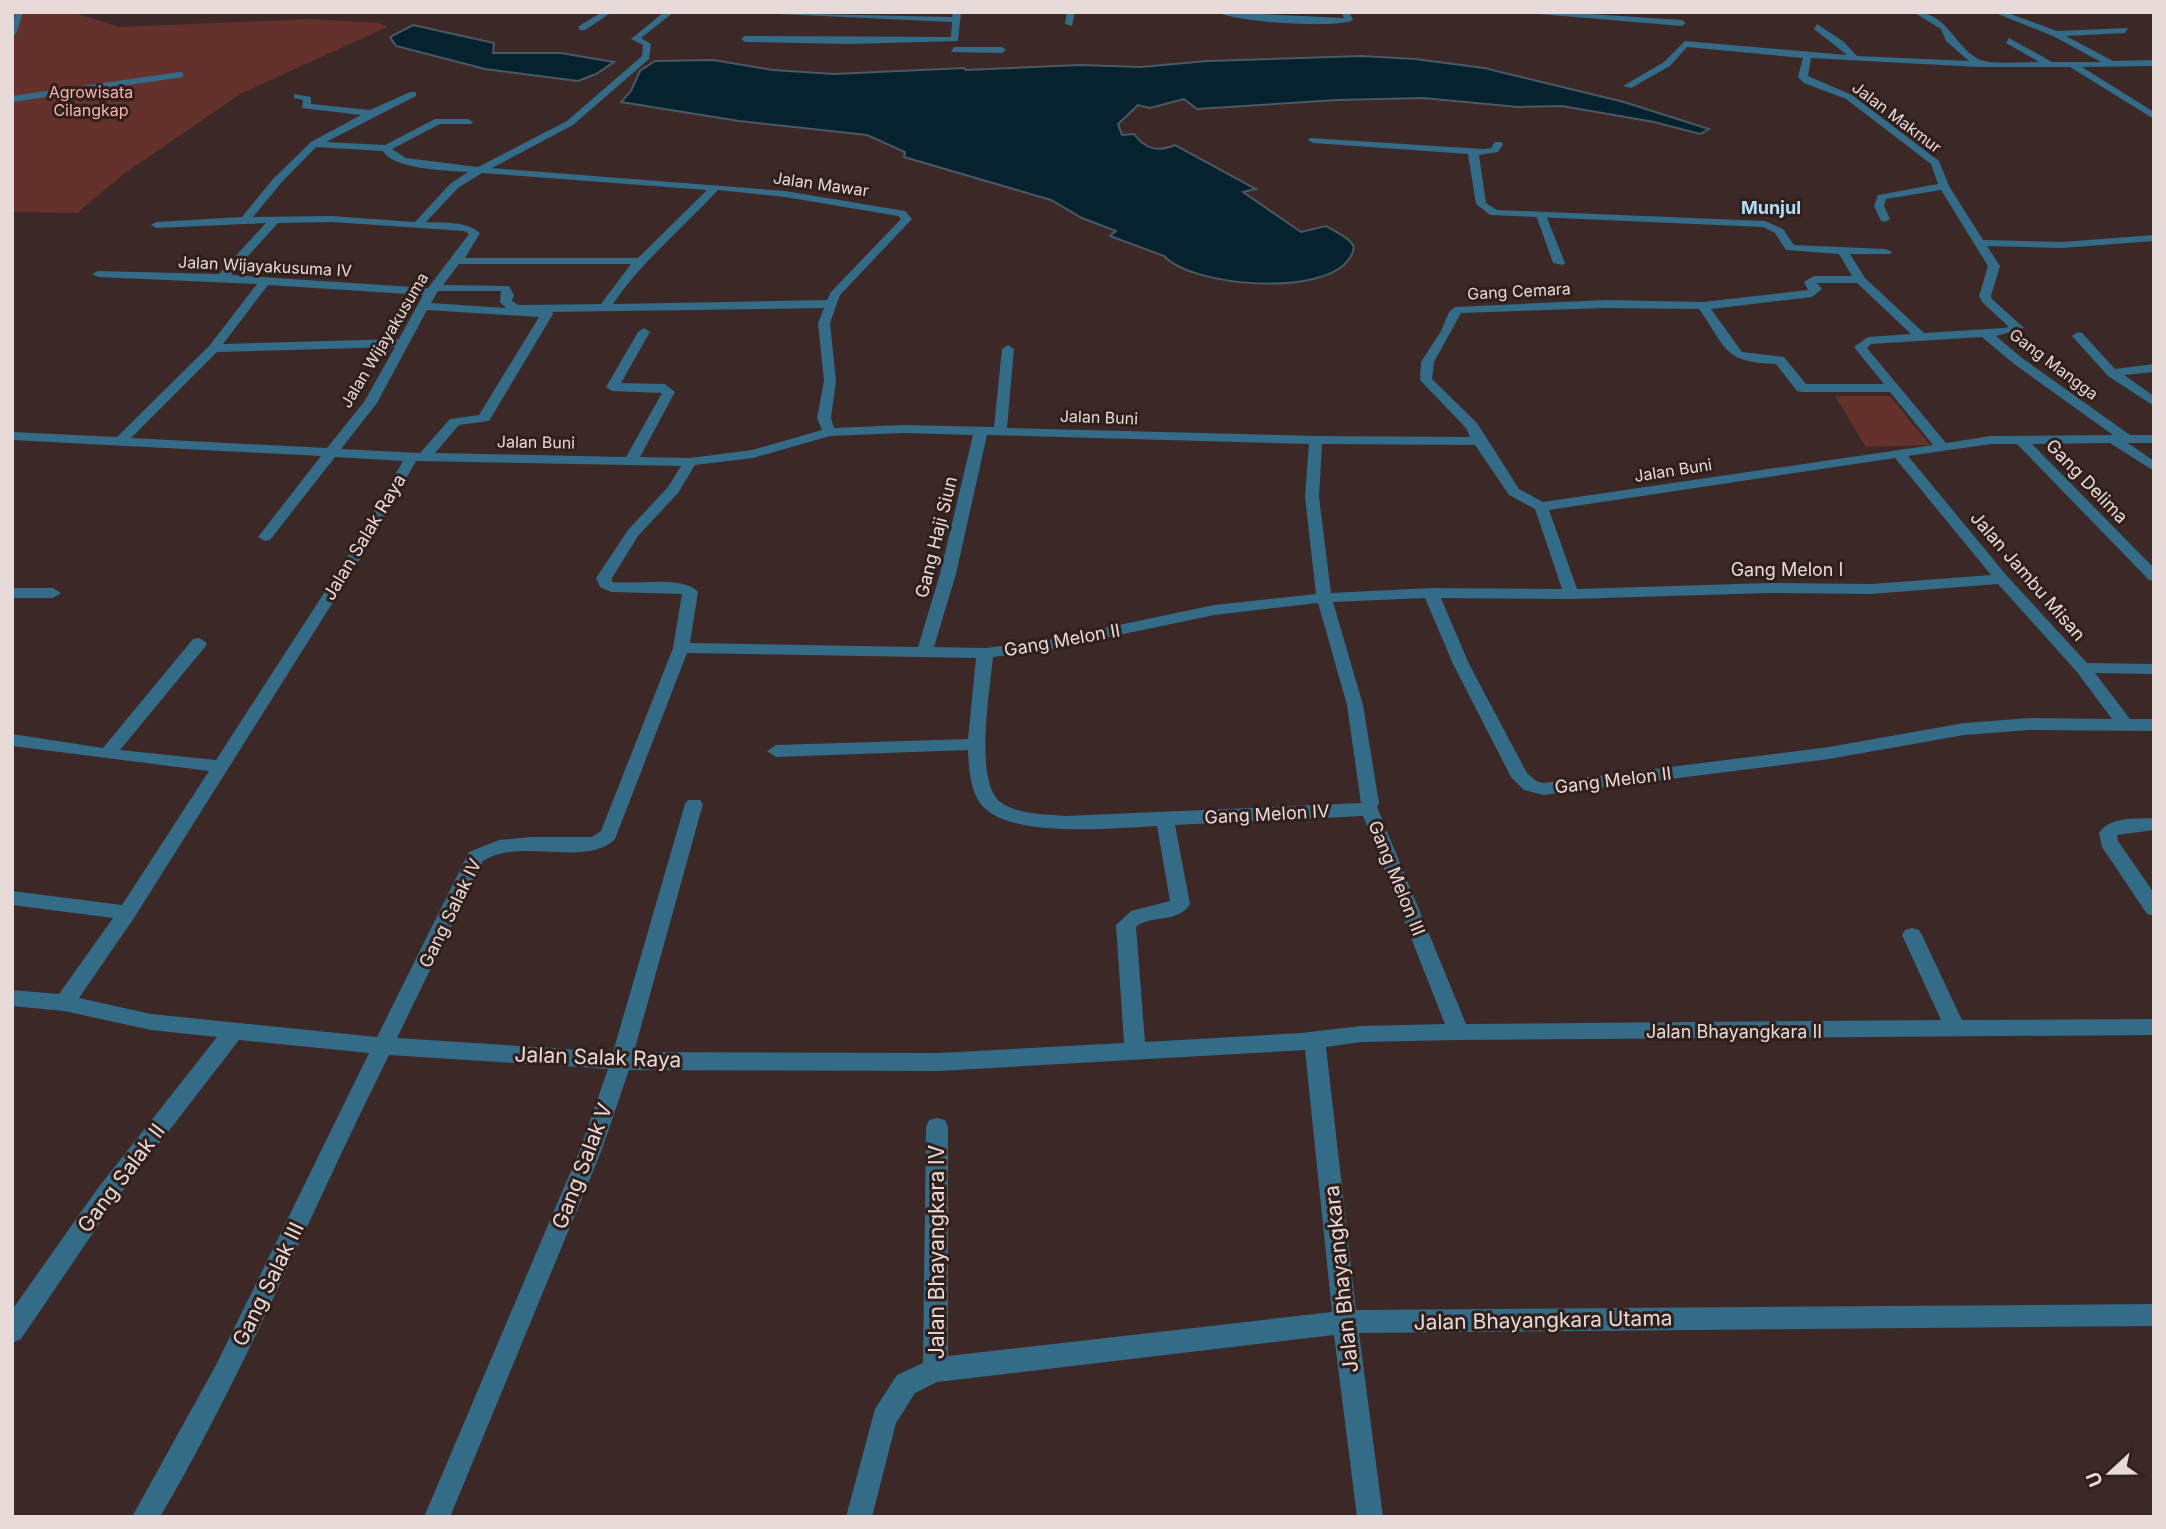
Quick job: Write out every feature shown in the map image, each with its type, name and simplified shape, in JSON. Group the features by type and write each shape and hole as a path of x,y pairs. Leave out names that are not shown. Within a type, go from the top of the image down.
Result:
{"street":[{"path":"12,34 19,12"},
{"path":"582,28 608,12"},
{"path":"156,225 332,219 418,225 454,186 570,123 646,57 647,44 635,39 670,12"},
{"path":"737,12 957,16 954,53 1002,50"},
{"path":"1069,24 1072,12"},
{"path":"1221,12 1226,15 1349,20 1345,12"},
{"path":"1520,12 1682,23"},
{"path":"1628,86 1662,68 1678,55 1685,44 1679,12"},
{"path":"1917,12 1945,29 1949,40 1978,64"},
{"path":"1997,12 2056,34 2113,65"},
{"path":"1817,27 1841,44 1855,59"},
{"path":"2056,34 2125,30"},
{"path":"745,39 955,39"},
{"path":"2009,41 2051,65"},
{"name":"Jalan Makmur","path":"1685,44 1784,50 1807,57 1978,64 2154,63"},
{"name":"Jalan Makmur","path":"1807,57 1803,77 1849,97 1935,163 1944,186 1994,266 1991,284 1985,296 1987,301 2018,328 1984,332"},
{"path":"2073,65 2154,116"},
{"path":"12,99 180,75"},
{"path":"245,220 277,181 314,144 413,94"},
{"path":"297,96 308,99 305,106 371,113"},
{"path":"314,144 387,148 439,121 468,122"},
{"path":"1313,140 1471,151 1490,151 1498,144"},
{"name":"Jalan Mawar","path":"387,148 389,153 404,161 481,170 715,187 890,209 905,216 906,219 835,294 829,304"},
{"path":"1471,151 1474,154 1483,208 1494,213 1765,224 1779,231 1790,248 1886,252"},
{"path":"1885,219 1879,206 1882,197 1944,186"},
{"path":"604,308 627,274 670,235 715,187"},
{"path":"1541,215 1559,263"},
{"path":"222,278 276,219"},
{"name":"Jalan Wijayakusuma","path":"265,537 370,403 432,290 469,245 474,231 418,225"},
{"path":"1982,243 2062,244 2154,238"},
{"path":"1841,250 1860,280 1921,337"},
{"path":"456,261 640,261"},
{"name":"Jalan Wijayakusuma IV","path":"98,274 432,290 505,288 508,295 506,302 519,309 604,308"},
{"path":"1860,280 1814,279 1810,282 1816,289 1812,293 1703,306 1738,355 1748,359 1780,360 1802,388 1896,388 1942,447"},
{"path":"119,443 214,348 265,281"},
{"path":"604,308 829,304 824,323 830,381 824,418 829,432"},
{"name":"Gang Cemara","path":"1479,441 1472,426 1426,380 1423,369 1452,327 1455,312 1466,309 1597,304 1703,306"},
{"name":"Jalan Salak Raya","path":"64,1003 127,913 417,457 455,422 484,418 547,314 423,306"},
{"path":"631,461 669,392 665,388 612,387 644,332"},
{"name":"Gang Mangga","path":"1896,388 1863,351 1861,343 1984,332 2154,467"},
{"path":"2078,337 2112,373 2154,402"},
{"path":"214,348 402,343"},
{"path":"1000,432 1007,349"},
{"path":"2112,373 2154,368"},
{"name":"Jalan Buni","path":"12,436 332,454 690,462 753,454 829,432 903,429 1316,440 1479,441"},
{"name":"Gang Haji Siun","path":"925,651 948,574 981,431"},
{"name":"Jalan Buni","path":"1541,507 1991,440 2154,439"},
{"name":"Gang Melon III","path":"1316,440 1312,498 1324,598 1355,705 1370,803 1368,807 1459,1032"},
{"name":"Gang Delima","path":"2021,440 2154,578"},
{"path":"1479,441 1514,492 1541,507 1571,594"},
{"name":"Jalan Jambu Misan","path":"1898,453 2003,579 2083,668 2125,725"},
{"path":"681,648 691,592 688,589 611,587 605,584 604,578 639,526 667,500 682,481 690,462"},
{"name":"Gang Melon I","path":"1571,594 1769,587 1871,589 2003,579"},
{"path":"12,593 53,593"},
{"name":"Gang Melon II","path":"681,648 985,653 1043,646 1214,610 1324,598 1431,593 1571,594"},
{"name":"Gang Melon II","path":"1431,593 1487,720 1520,778 1530,786 1543,789 1829,753 1964,729 2030,724 2125,725"},
{"path":"107,754 199,643"},
{"name":"Gang Salak IV","path":"382,1046 433,951 476,857 483,850 498,845 592,844 602,841 610,834 681,648"},
{"name":"Gang Melon IV","path":"985,653 977,744 983,794 992,805 1009,814 1028,820 1051,822 1362,810 1368,807"},
{"path":"2083,668 2154,669"},
{"path":"2125,725 2154,725"},
{"path":"12,740 107,754 220,766"},
{"path":"776,751 977,744"},
{"name":"Gang Salak V","path":"437,1517 590,1152 621,1061 694,804"},
{"path":"1135,1050 1126,925 1130,919 1139,915 1167,912 1180,904 1165,819"},
{"path":"2154,824 2116,827 2108,833 2109,842 2154,909"},
{"path":"12,898 127,913"},
{"path":"1912,935 1956,1030"},
{"name":"Jalan Salak Raya","path":"12,998 64,1003 151,1022 382,1046 621,1061 939,1062 1315,1041"},
{"name":"Jalan Bhayangkara II","path":"1315,1041 1361,1034 1459,1032 2154,1027"},
{"name":"Gang Salak II","path":"12,1331 106,1195 234,1029"},
{"name":"Jalan Bhayangkara","path":"1315,1041 1345,1322 1370,1517"},
{"name":"Gang Salak III","path":"145,1517 169,1479 259,1304 382,1046"},
{"name":"Jalan Bhayangkara IV","path":"859,1517 884,1418 906,1384 935,1370 937,1127"},
{"name":"Jalan Bhayangkara Utama","path":"935,1370 1345,1322 2154,1315"}],"green space":[{"name":"Agrowisata Cilangkap","path":"12,12 72,12 119,27 311,19 379,23 387,27 242,93 125,173 77,213 12,212"},
{"path":"1835,396 1890,396 1930,445 1866,447"}],"water":[{"path":"413,25 494,43 493,53 561,53 614,62 596,74 578,81 485,69 396,46 390,37"},
{"path":"1361,56 1415,59 1484,68 1624,102 1709,129 1700,134 1654,122 1562,106 1518,107 1423,98 1337,100 1197,109 1184,99 1150,108 1138,105 1118,124 1122,135 1134,134 1153,148 1175,145 1256,189 1243,192 1301,232 1326,226 1353,245 1350,257 1335,271 1313,279 1287,283 1258,283 1228,281 1179,267 1164,256 1110,236 1116,231 1082,218 1051,200 904,157 905,152 867,135 739,121 621,102 631,91 640,71 655,61 713,60 773,70 834,74 1080,65 1141,67 1207,61"}],"district":[{"name":"Munjul","path":"1771,207"}]}
